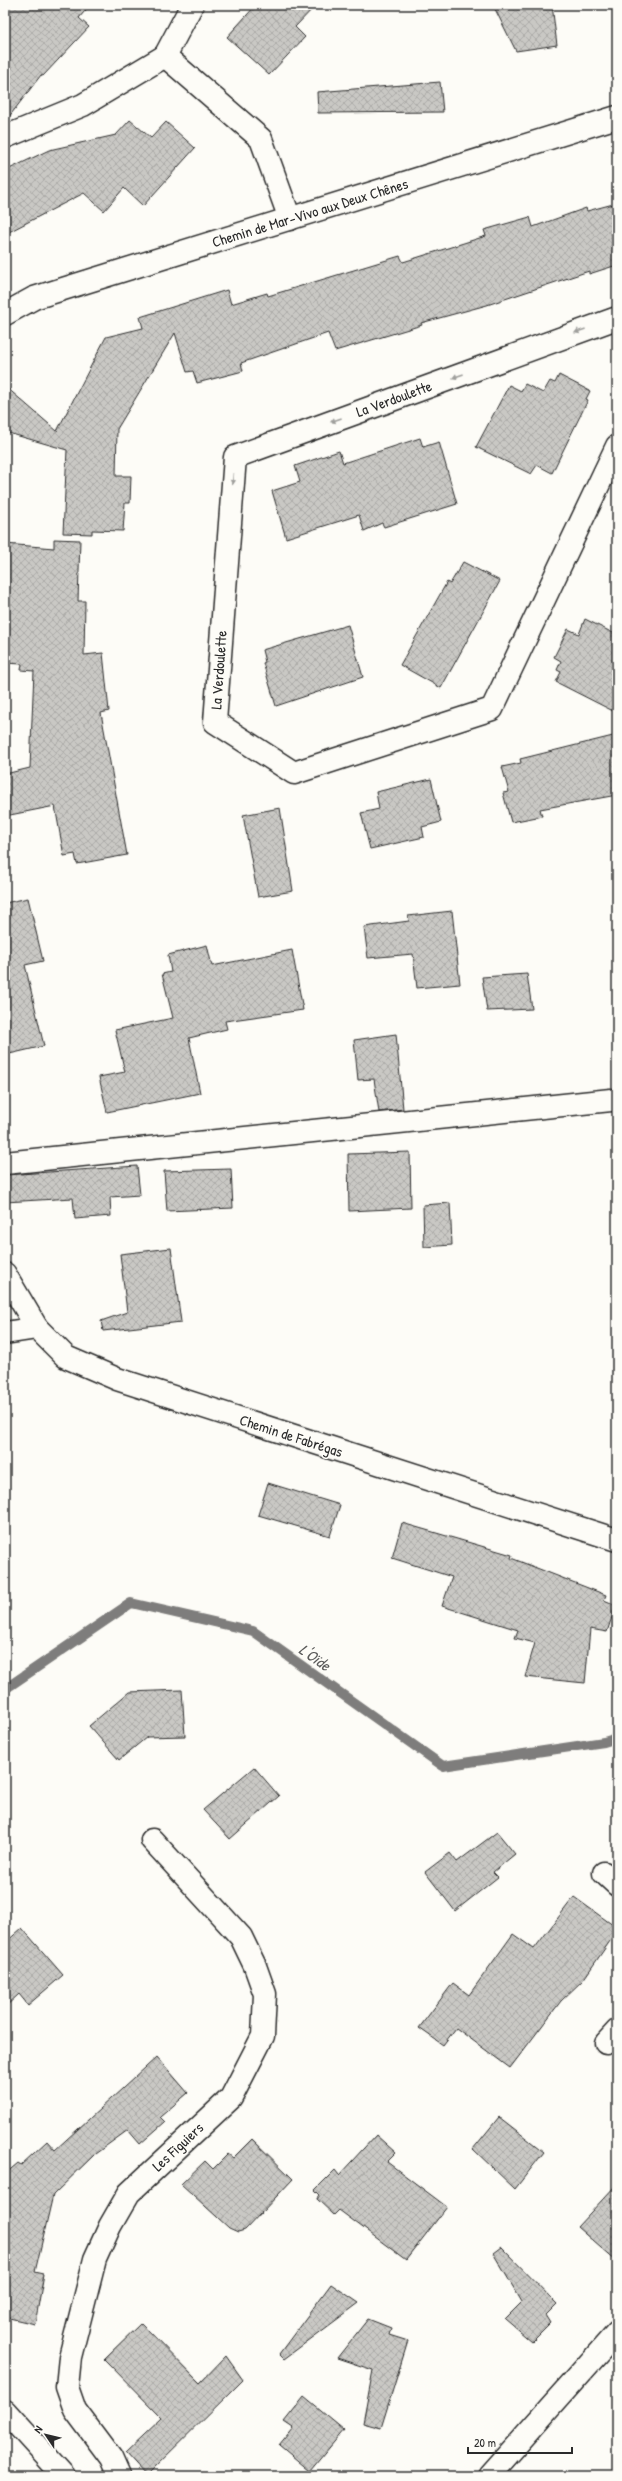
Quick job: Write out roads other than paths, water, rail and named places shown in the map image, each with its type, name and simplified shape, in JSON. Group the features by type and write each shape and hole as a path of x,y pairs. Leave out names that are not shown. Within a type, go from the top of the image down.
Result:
{"street":[{"path":"5,137 83,105 165,56 192,5"},
{"path":"165,56 261,139 290,219"},
{"name":"Chemin de Mar-Vivo aux Deux Chênes","path":"5,314 34,298 617,117"},
{"name":"La Verdoulette","path":"617,318 235,456 215,722 294,773 492,709 617,446"},
{"path":"5,1163 611,1100"},
{"name":"Chemin de Fabrégas","path":"5,1274 37,1328 66,1357 117,1379 617,1540"},
{"path":"5,1333 37,1328"},
{"name":"Les Figuiers","path":"119,2476 111,2458 75,2410 67,2388 70,2357 95,2259 110,2226 129,2193 231,2098 263,2036 265,1994 255,1966 241,1937 152,1840"},
{"path":"489,2476 617,2332"},
{"path":"5,2411 64,2476"}],"waterway":[{"name":"L'Oïde","path":"5,1689 131,1603 253,1631 443,1766 604,1742 617,1738"}]}
